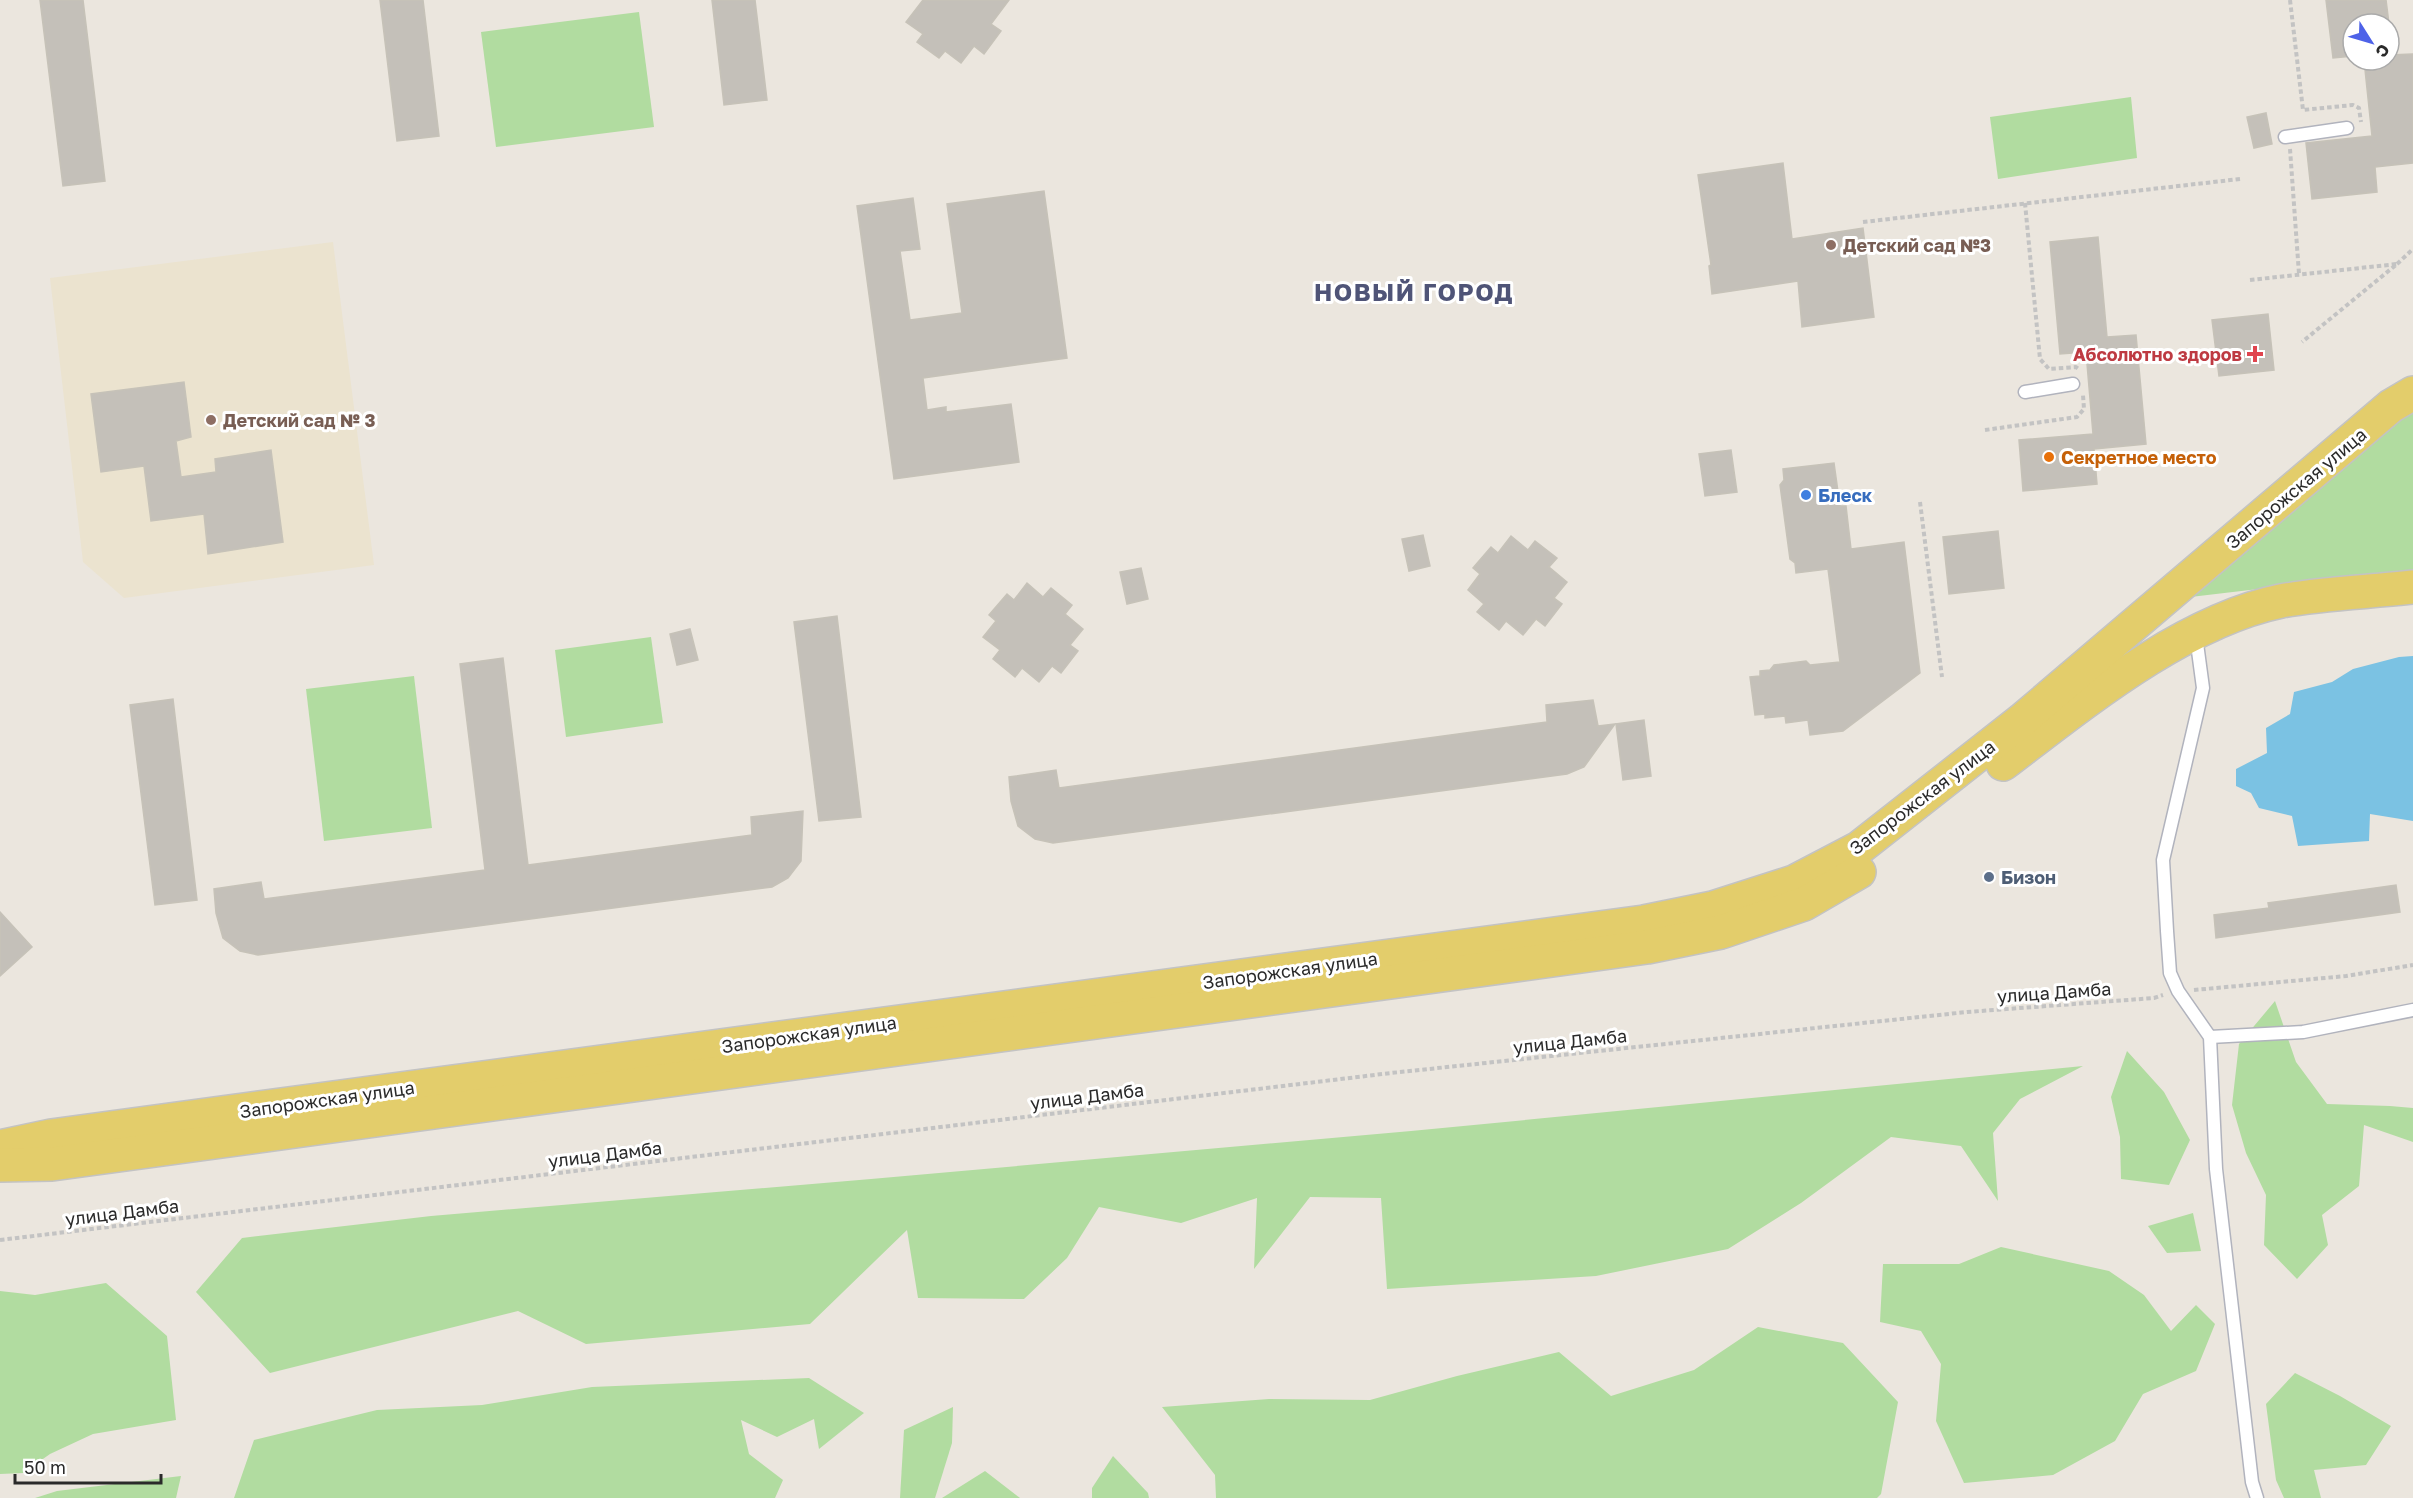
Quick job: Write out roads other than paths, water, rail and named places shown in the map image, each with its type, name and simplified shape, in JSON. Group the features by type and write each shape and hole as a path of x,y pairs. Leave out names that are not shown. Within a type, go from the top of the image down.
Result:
{"main road":[{"name":"Запорожская улица","path":"0,1147 51,1136 1632,924 1713,908 1794,882 1860,848 2022,720 2391,406 2413,393"},
{"name":"Запорожская улица","path":"0,1165 26,1166 64,1162 1635,948 1721,932 1804,904 1871,866 2035,740 2140,664 2195,631 2233,616 2281,602 2413,587"}],"lane":[{"path":"2285,137 2347,129"},
{"path":"2025,392 2079,384"},
{"path":"2195,631 2203,688 2163,861 2170,973 2178,991 2210,1037 2216,1169 2252,1482 2258,1498"},
{"path":"2210,1037 2303,1032 2413,1010"}],"water":[{"path":"2413,656 2413,821 2370,814 2369,841 2298,846 2292,816 2259,808 2251,793 2236,786 2236,769 2267,753 2266,728 2290,714 2294,692 2332,682 2353,669 2399,657"}],"place":[{"name":"Детский сад №3","path":"1831,245"},
{"name":"Абсолютно здоров","path":"2255,354"},
{"name":"Детский сад № 3","path":"211,420"},
{"name":"Секретное место","path":"2049,457"},
{"name":"Блеск","path":"1806,495"},
{"name":"Бизон","path":"1989,877"}],"district":[{"name":"НОВЫЙ ГОРОД","path":"1414,291"}]}
